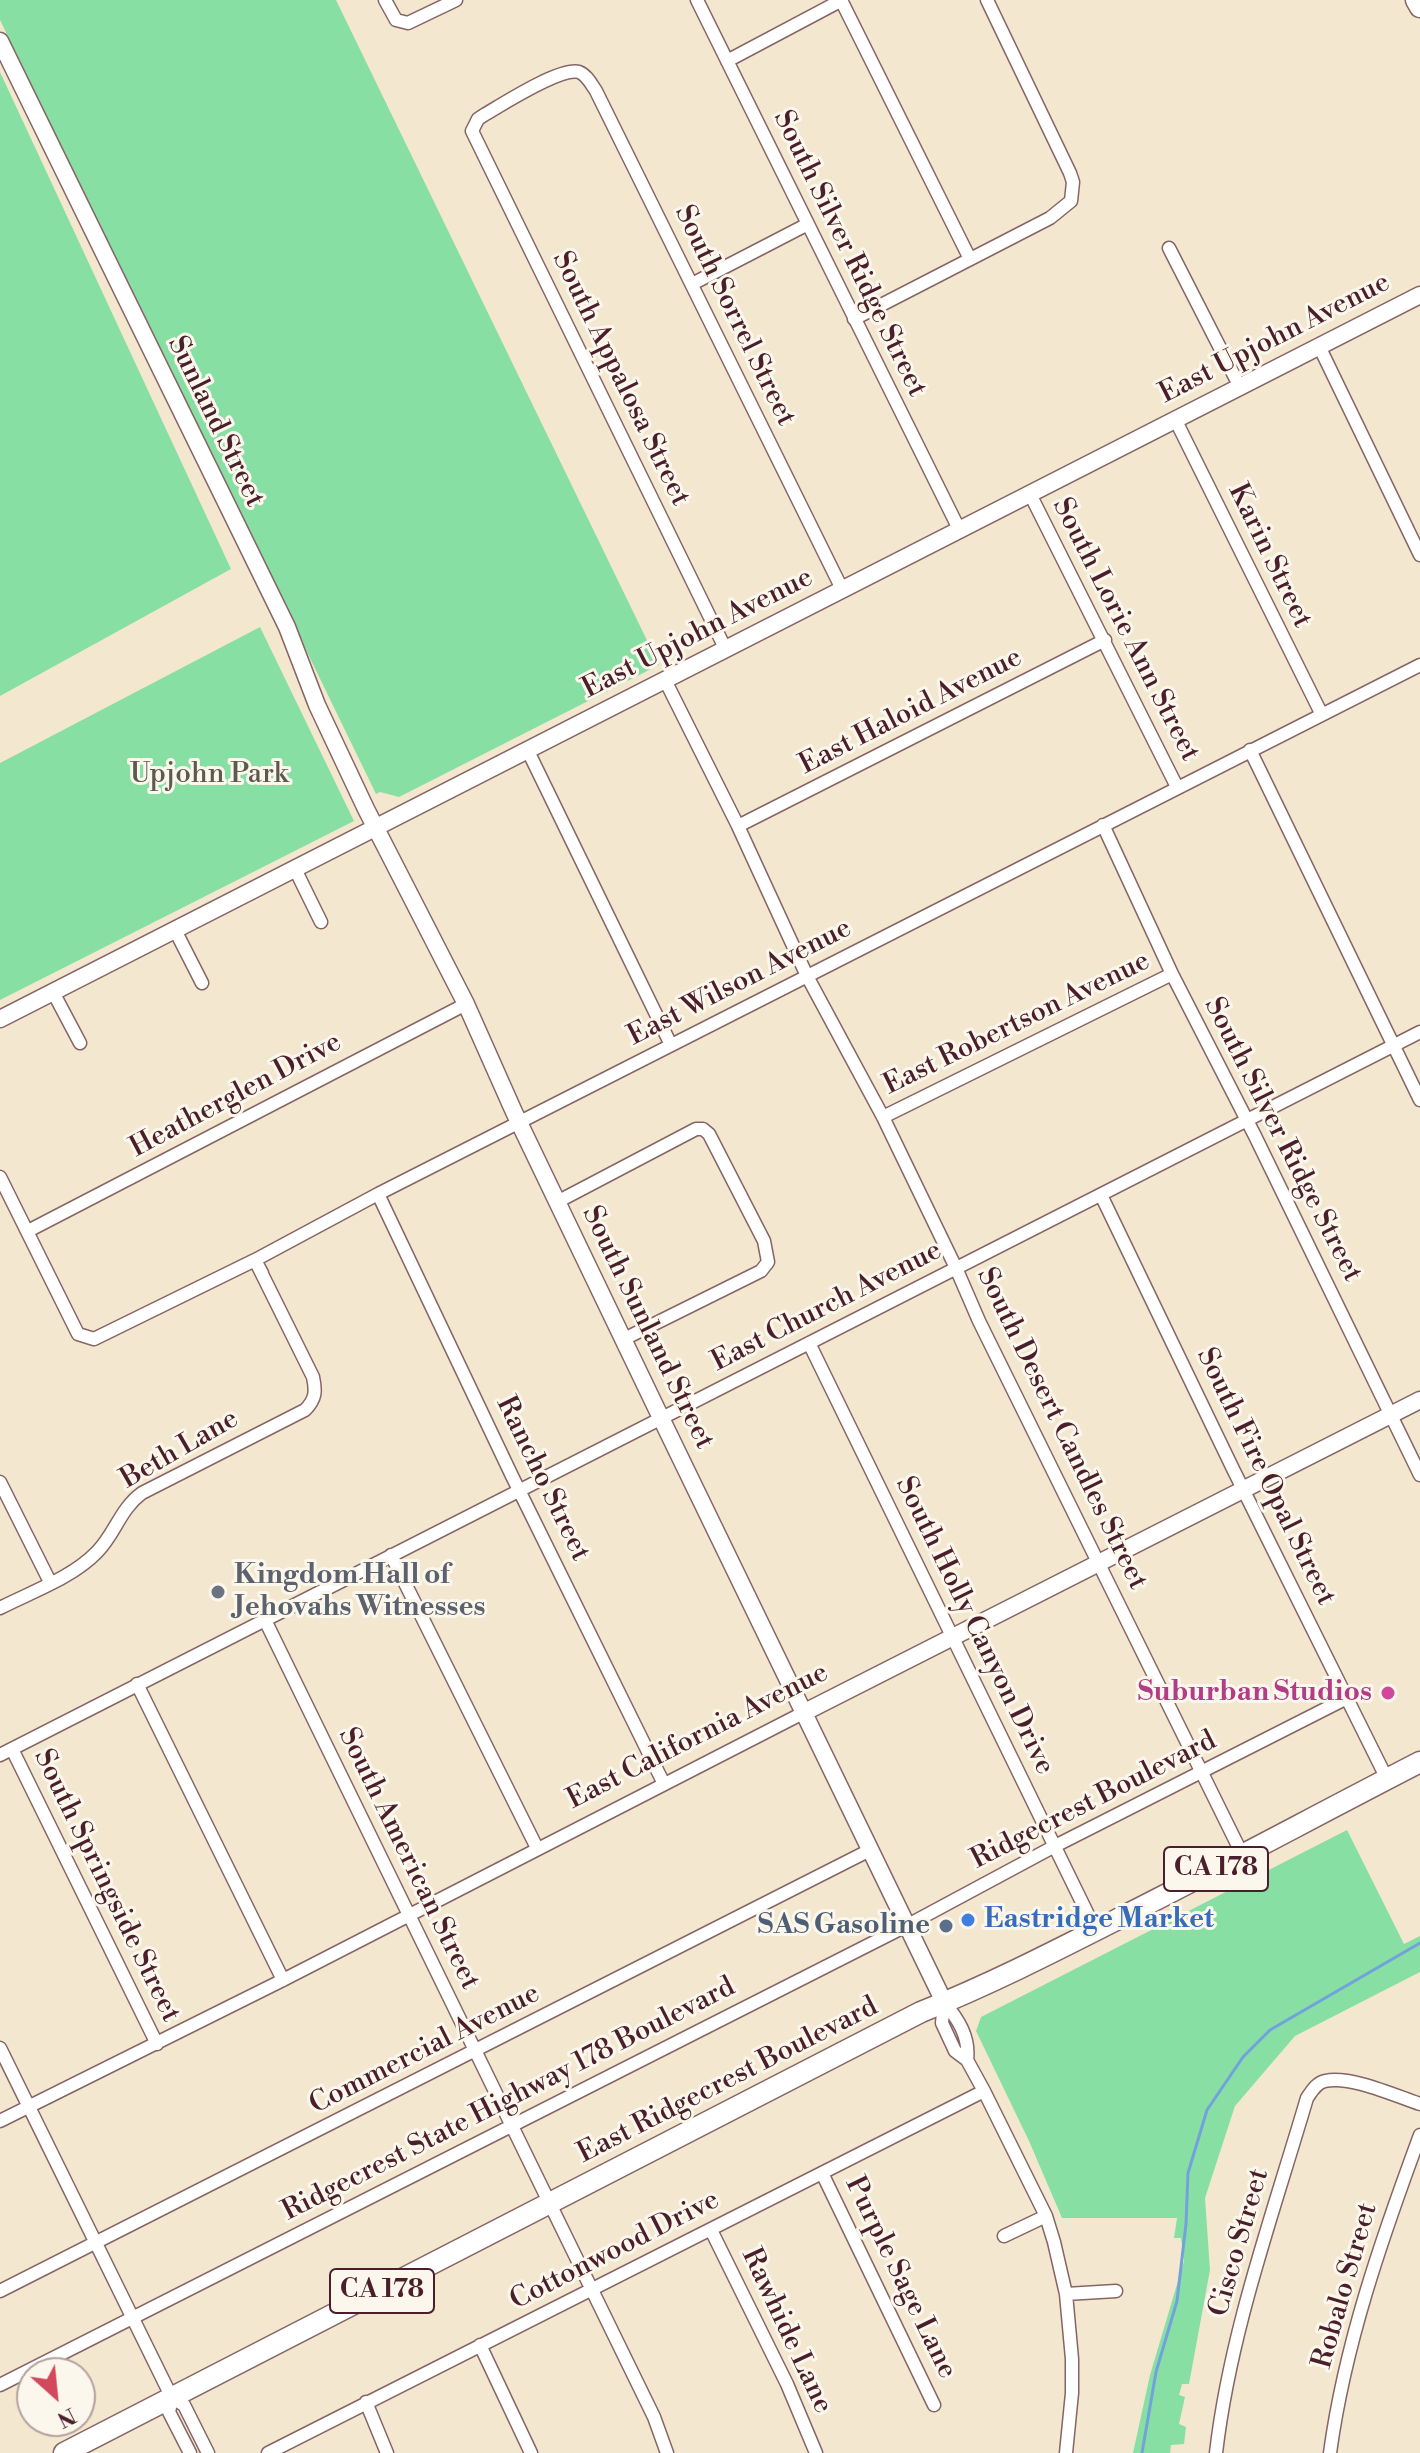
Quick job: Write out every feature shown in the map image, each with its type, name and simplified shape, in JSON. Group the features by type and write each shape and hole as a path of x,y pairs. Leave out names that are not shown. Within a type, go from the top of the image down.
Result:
{"main road":[{"path":"1416,0 1420,7"},
{"name":"East Ridgecrest Boulevard","path":"64,2453 944,2002 963,1997 1096,1931 1420,1762"}],"street":[{"path":"385,0 396,20 408,23 456,0"},
{"name":"South Silver Ridge Street","path":"697,0 959,529"},
{"path":"727,61 842,0 970,259"},
{"path":"854,319 1061,212 1071,201 1073,182 1070,173 987,0"},
{"name":"Sunland Street","path":"0,41 287,627 317,705 375,828"},
{"name":"South Sorrel Street","path":"472,131 484,115 560,74 575,71 583,74 596,91 842,589"},
{"name":"South Appalosa Street","path":"472,131 725,648"},
{"path":"692,284 808,224"},
{"path":"1169,248 1240,387"},
{"name":"East Upjohn Avenue","path":"0,1019 1420,295"},
{"path":"1319,346 1420,555"},
{"name":"Karin Street","path":"1175,419 1321,713"},
{"name":"South Lorie Ann Street","path":"1030,494 1177,787"},
{"name":"East Haloid Avenue","path":"738,826 1105,640"},
{"name":"East Wilson Avenue","path":"28,1231 81,1337 94,1339 255,1260 378,1194 1420,665"},
{"name":"South Desert Candles Street","path":"665,680 738,826 807,976 883,1117 979,1321 1243,1856"},
{"path":"1250,750 1420,1100"},
{"path":"528,751 671,1045"},
{"name":"South Silver Ridge Street","path":"1103,825 1172,974 1247,1120 1420,1475"},
{"name":"South Sunland Street","path":"375,828 466,1004 557,1202 870,1850"},
{"path":"295,869 321,922"},
{"path":"175,930 202,983"},
{"name":"East Robertson Avenue","path":"883,1117 1172,974"},
{"path":"53,992 80,1043"},
{"name":"Heatherglen Drive","path":"28,1231 466,1004"},
{"name":"East Church Avenue","path":"0,1755 1420,1032"},
{"path":"557,1202 696,1129 705,1130 764,1241 768,1262 761,1271 624,1339"},
{"path":"0,1177 28,1231"},
{"name":"Rancho Street","path":"378,1194 664,1784"},
{"name":"South Fire Opal Street","path":"1101,1195 1387,1779"},
{"name":"Beth Lane","path":"0,1608 95,1555 123,1510 142,1493 305,1410 315,1396 313,1377 255,1260"},
{"name":"South Holly Canyon Drive","path":"809,1343 1096,1931"},
{"name":"East California Avenue","path":"0,2121 43,2102 1098,1561 1420,1400"},
{"path":"0,1482 50,1582"},
{"path":"391,1555 537,1848"},
{"name":"South American Street","path":"265,1620 654,2417 667,2453"},
{"path":"137,1684 283,1980"},
{"name":"Ridgecrest Boulevard","path":"906,1926 1055,1846 1347,1698"},
{"name":"South Springside Street","path":"12,1749 157,2044"},
{"path":"870,1850 944,2002 942,2023 955,2051 967,2060 1046,2216 1066,2294 1072,2359 1066,2453"},
{"name":"Commercial Avenue","path":"0,2291 870,1850"},
{"name":"Ridgecrest State Highway 178 Boulevard","path":"0,2385 906,1926"},
{"path":"0,2048 172,2398 184,2405 208,2453"},
{"name":"Cisco Street","path":"1216,2453 1233,2357 1307,2098 1317,2085 1326,2081 1351,2082 1420,2104"},
{"name":"Cottonwood Drive","path":"268,2453 984,2091"},
{"name":"Robalo Street","path":"1330,2453 1363,2301 1386,2225 1420,2135"},
{"name":"Purple Sage Lane","path":"822,2173 934,2405"},
{"path":"1004,2236 1046,2216"},
{"name":"Rawhide Lane","path":"711,2230 787,2384 816,2453"},
{"path":"1066,2294 1116,2291"},
{"path":"480,2345 531,2453"},
{"path":"172,2398 169,2412 190,2453"},
{"path":"366,2402 387,2453"}],"green space":[{"path":"0,0 336,0 659,665 399,797 380,792 376,794 0,20"},
{"path":"0,72 231,569 0,696"},
{"name":"Upjohn Park","path":"260,627 354,821 0,1000 0,763"},
{"path":"1347,1830 1404,1944 1420,1936 1420,1972 1295,2036 1235,2106 1205,2198 1210,2270 1189,2384 1182,2384 1179,2395 1185,2397 1179,2424 1186,2427 1184,2444 1171,2445 1170,2453 1133,2453 1150,2375 1184,2261 1181,2238 1174,2238 1177,2218 1062,2218 976,2031 981,2017"}],"waterway":[{"path":"1142,2453 1156,2372 1177,2301 1188,2173 1207,2110 1243,2057 1270,2030 1420,1943"}],"place":[{"name":"Kingdom Hall of Jehovahs Witnesses","path":"218,1592"},
{"name":"Suburban Studios","path":"1388,1693"},
{"name":"Eastridge Market","path":"968,1920"},
{"name":"SAS Gasoline","path":"946,1926"}]}
